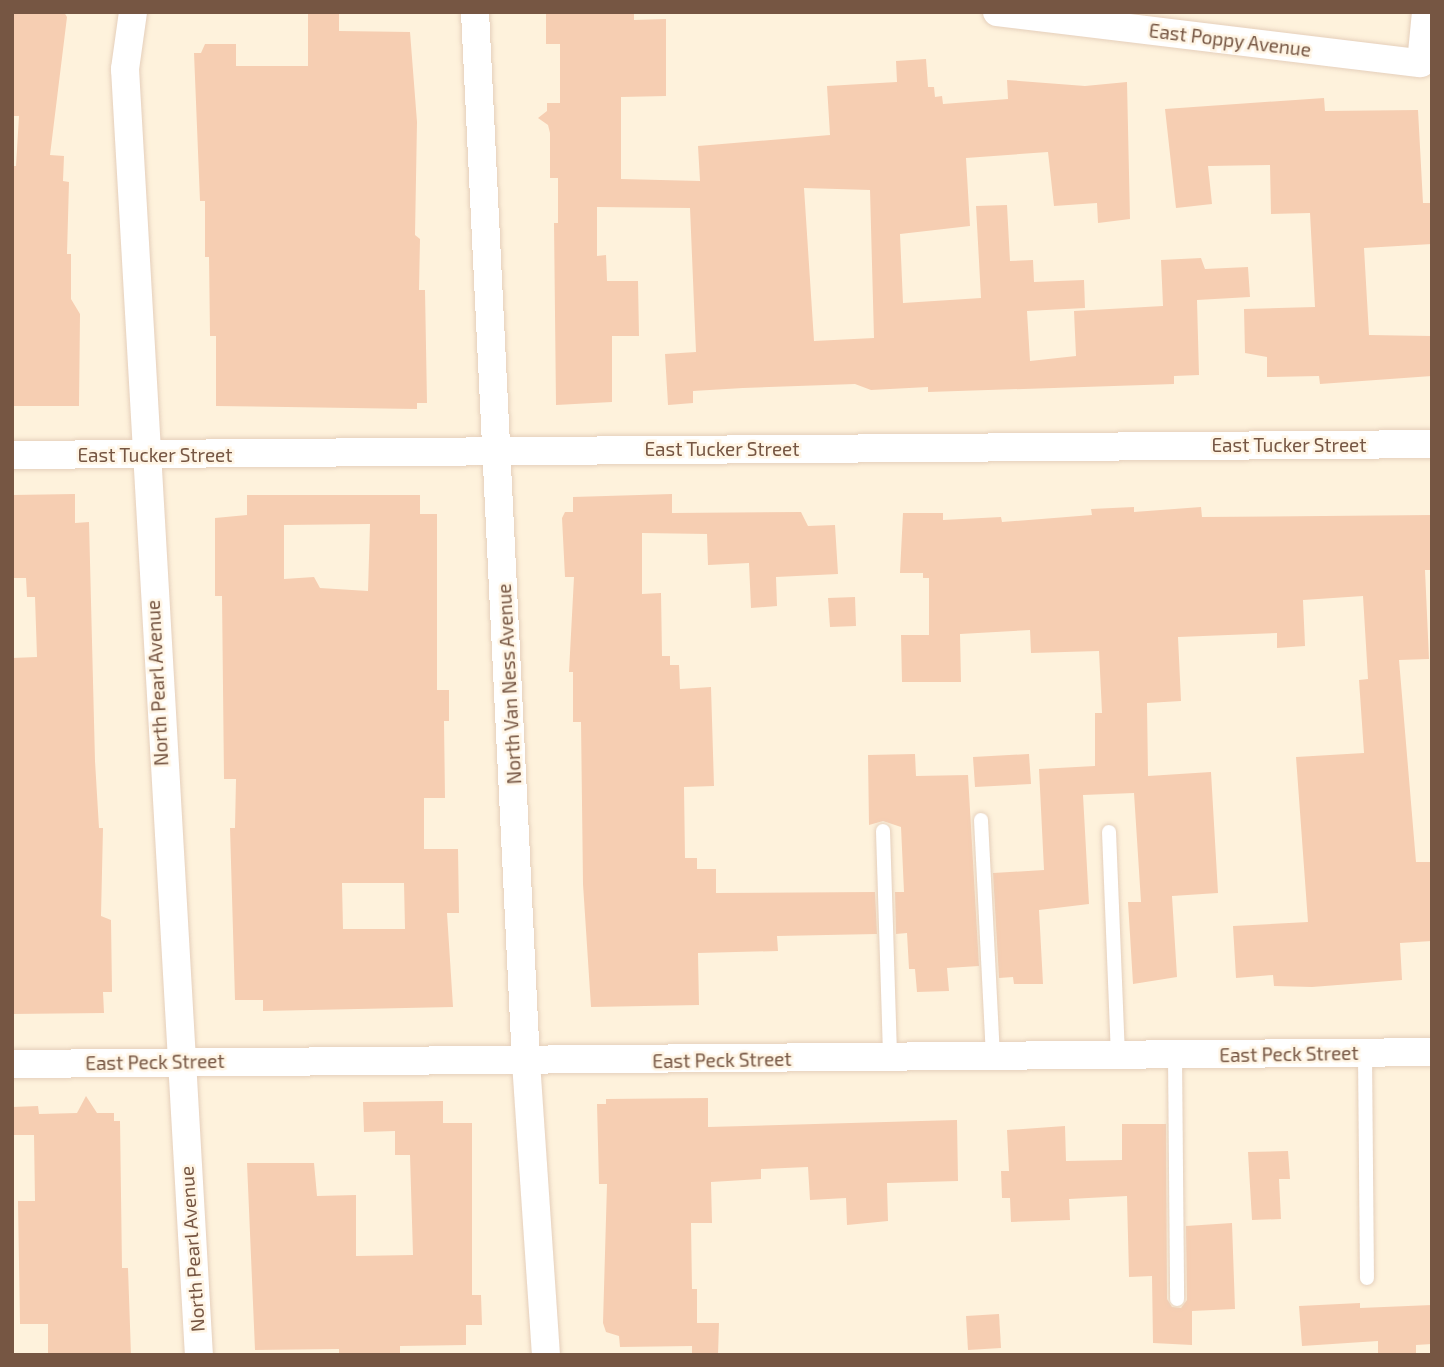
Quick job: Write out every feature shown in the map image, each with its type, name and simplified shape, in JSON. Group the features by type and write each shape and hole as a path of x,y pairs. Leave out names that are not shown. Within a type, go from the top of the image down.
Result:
{"street":[{"name":"North Pearl Avenue","path":"133,12 125,69 144,456 199,1355"},
{"name":"North Van Ness Avenue","path":"475,12 499,451 526,1062 546,1355"},
{"name":"East Poppy Avenue","path":"997,12 1421,64 1426,12"},
{"name":"East Tucker Street","path":"12,455 1432,444"},
{"name":"East Peck Street","path":"12,1064 526,1062 1432,1052"}],"lane":[{"path":"981,820 993,1057"},
{"path":"883,831 890,1058"},
{"path":"1109,832 1118,1055"},
{"path":"1364,1053 1367,1278"},
{"path":"1175,1055 1177,1299"}],"building":[{"path":"12,12 64,12 67,17 50,155 64,156 63,181 69,182 67,254 71,254 71,299 80,314 79,406 12,406 12,166 16,166 19,116 14,116 12,99"},
{"path":"308,12 339,12 339,31 410,32 417,122 415,235 420,239 419,290 425,290 427,403 417,403 417,409 216,406 216,336 210,336 209,257 205,257 205,201 200,201 194,53 201,53 205,44 236,44 236,66 308,66"},
{"path":"546,12 634,12 634,20 666,19 666,96 621,97 621,179 700,181 698,146 830,135 827,86 897,82 896,61 926,59 928,87 934,87 935,97 942,96 943,104 1008,99 1007,80 1085,86 1127,82 1130,219 1098,223 1097,203 1054,206 1048,152 966,158 970,226 900,234 903,303 981,298 976,206 1007,205 1010,261 1033,260 1034,282 1084,280 1085,308 1027,311 1030,361 1076,356 1074,311 1163,306 1161,260 1201,258 1205,269 1248,267 1250,297 1197,300 1199,375 1174,376 1174,384 928,392 928,387 871,390 855,384 743,388 693,391 693,403 668,405 665,354 696,352 690,208 597,207 597,256 606,255 607,281 638,281 639,336 612,336 612,402 556,405 554,223 558,223 558,178 550,178 550,133 548,125 538,118 547,111 547,103 560,103 560,44 546,44","holes":["804,188 870,190 874,338 814,341"]},
{"path":"1324,98 1325,111 1418,110 1423,203 1432,203 1432,244 1364,248 1369,335 1432,336 1432,376 1320,384 1319,376 1267,377 1267,357 1245,353 1244,309 1315,307 1310,213 1271,214 1270,165 1208,166 1212,204 1176,208 1165,109"},
{"path":"75,494 75,523 89,522 95,761 99,828 103,828 101,916 111,920 112,992 103,992 104,1013 12,1014 12,658 37,657 35,597 27,597 26,578 12,578 12,495"},
{"path":"672,494 672,513 801,512 808,526 835,525 838,574 776,577 777,606 751,608 749,563 708,565 707,534 642,533 642,594 661,593 662,656 670,656 670,665 679,665 680,689 711,687 714,786 684,787 685,858 697,858 697,869 716,869 716,893 875,892 877,934 777,936 778,951 698,953 699,1005 591,1007 583,884 581,722 573,722 573,672 569,672 574,577 565,577 562,518 565,512 573,512 573,497"},
{"path":"247,495 420,495 420,514 437,514 437,690 449,690 449,721 444,721 445,798 424,798 424,849 458,849 459,913 447,913 453,1007 263,1011 263,1000 235,1000 230,828 235,828 236,779 224,779 222,596 215,596 215,518 247,515","holes":["370,524 368,591 320,588 314,577 284,579 284,525","342,883 404,883 405,929 343,929"]},
{"path":"1134,507 1134,512 1201,507 1202,517 1432,515 1432,570 1425,570 1429,659 1399,660 1416,862 1432,862 1432,941 1400,943 1402,980 1312,987 1274,986 1273,975 1236,978 1233,926 1308,922 1296,757 1364,753 1359,680 1368,679 1363,596 1303,600 1305,646 1277,648 1277,633 1178,637 1181,701 1147,703 1148,776 1211,772 1218,893 1172,896 1177,977 1133,984 1128,902 1141,902 1134,793 1083,795 1089,904 1039,910 1043,984 1014,984 1013,977 999,978 993,873 1044,870 1039,769 1095,766 1095,713 1102,713 1099,651 1031,653 1030,630 960,634 961,682 902,682 901,635 929,635 929,578 923,578 923,573 900,573 903,513 943,513 943,520 1001,517 1002,522 1092,515 1091,509"},
{"path":"855,597 856,626 830,627 828,598"},
{"path":"915,754 916,776 968,775 979,966 947,968 949,991 917,992 915,969 909,969 907,933 896,934 895,892 904,892 901,827 883,821 869,825 868,755"},
{"path":"1029,754 1031,784 975,787 973,757"},
{"path":"86,1096 97,1113 114,1113 114,1121 120,1121 122,1268 128,1268 131,1355 48,1355 48,1324 20,1324 18,1201 35,1201 34,1135 12,1135 12,1107 38,1106 39,1114 77,1113"},
{"path":"708,1098 708,1127 957,1120 958,1181 887,1183 888,1221 847,1225 846,1198 810,1200 808,1167 761,1169 761,1179 711,1182 712,1223 691,1223 692,1289 697,1289 697,1323 719,1323 718,1355 692,1355 692,1346 620,1347 619,1336 606,1332 603,1323 607,1184 599,1184 597,1104 606,1104 606,1099"},
{"path":"443,1101 443,1123 472,1123 472,1295 481,1295 482,1325 466,1325 466,1345 400,1346 400,1355 339,1355 339,1349 255,1350 247,1163 314,1163 317,1196 356,1195 356,1256 413,1255 410,1155 395,1155 395,1131 364,1132 363,1102"},
{"path":"1122,1124 1166,1124 1167,1299 1172,1307 1181,1308 1187,1300 1186,1226 1232,1223 1235,1309 1192,1311 1192,1345 1153,1343 1152,1276 1129,1277 1127,1196 1069,1199 1070,1220 1011,1222 1010,1198 1002,1198 1001,1171 1009,1171 1007,1130 1065,1126 1066,1161 1122,1160"},
{"path":"1288,1151 1290,1179 1279,1179 1281,1219 1252,1220 1248,1152"},
{"path":"1360,1303 1360,1308 1432,1305 1432,1344 1416,1345 1416,1355 1378,1355 1378,1341 1302,1346 1299,1306"},
{"path":"999,1314 1001,1348 968,1350 966,1316"}]}
